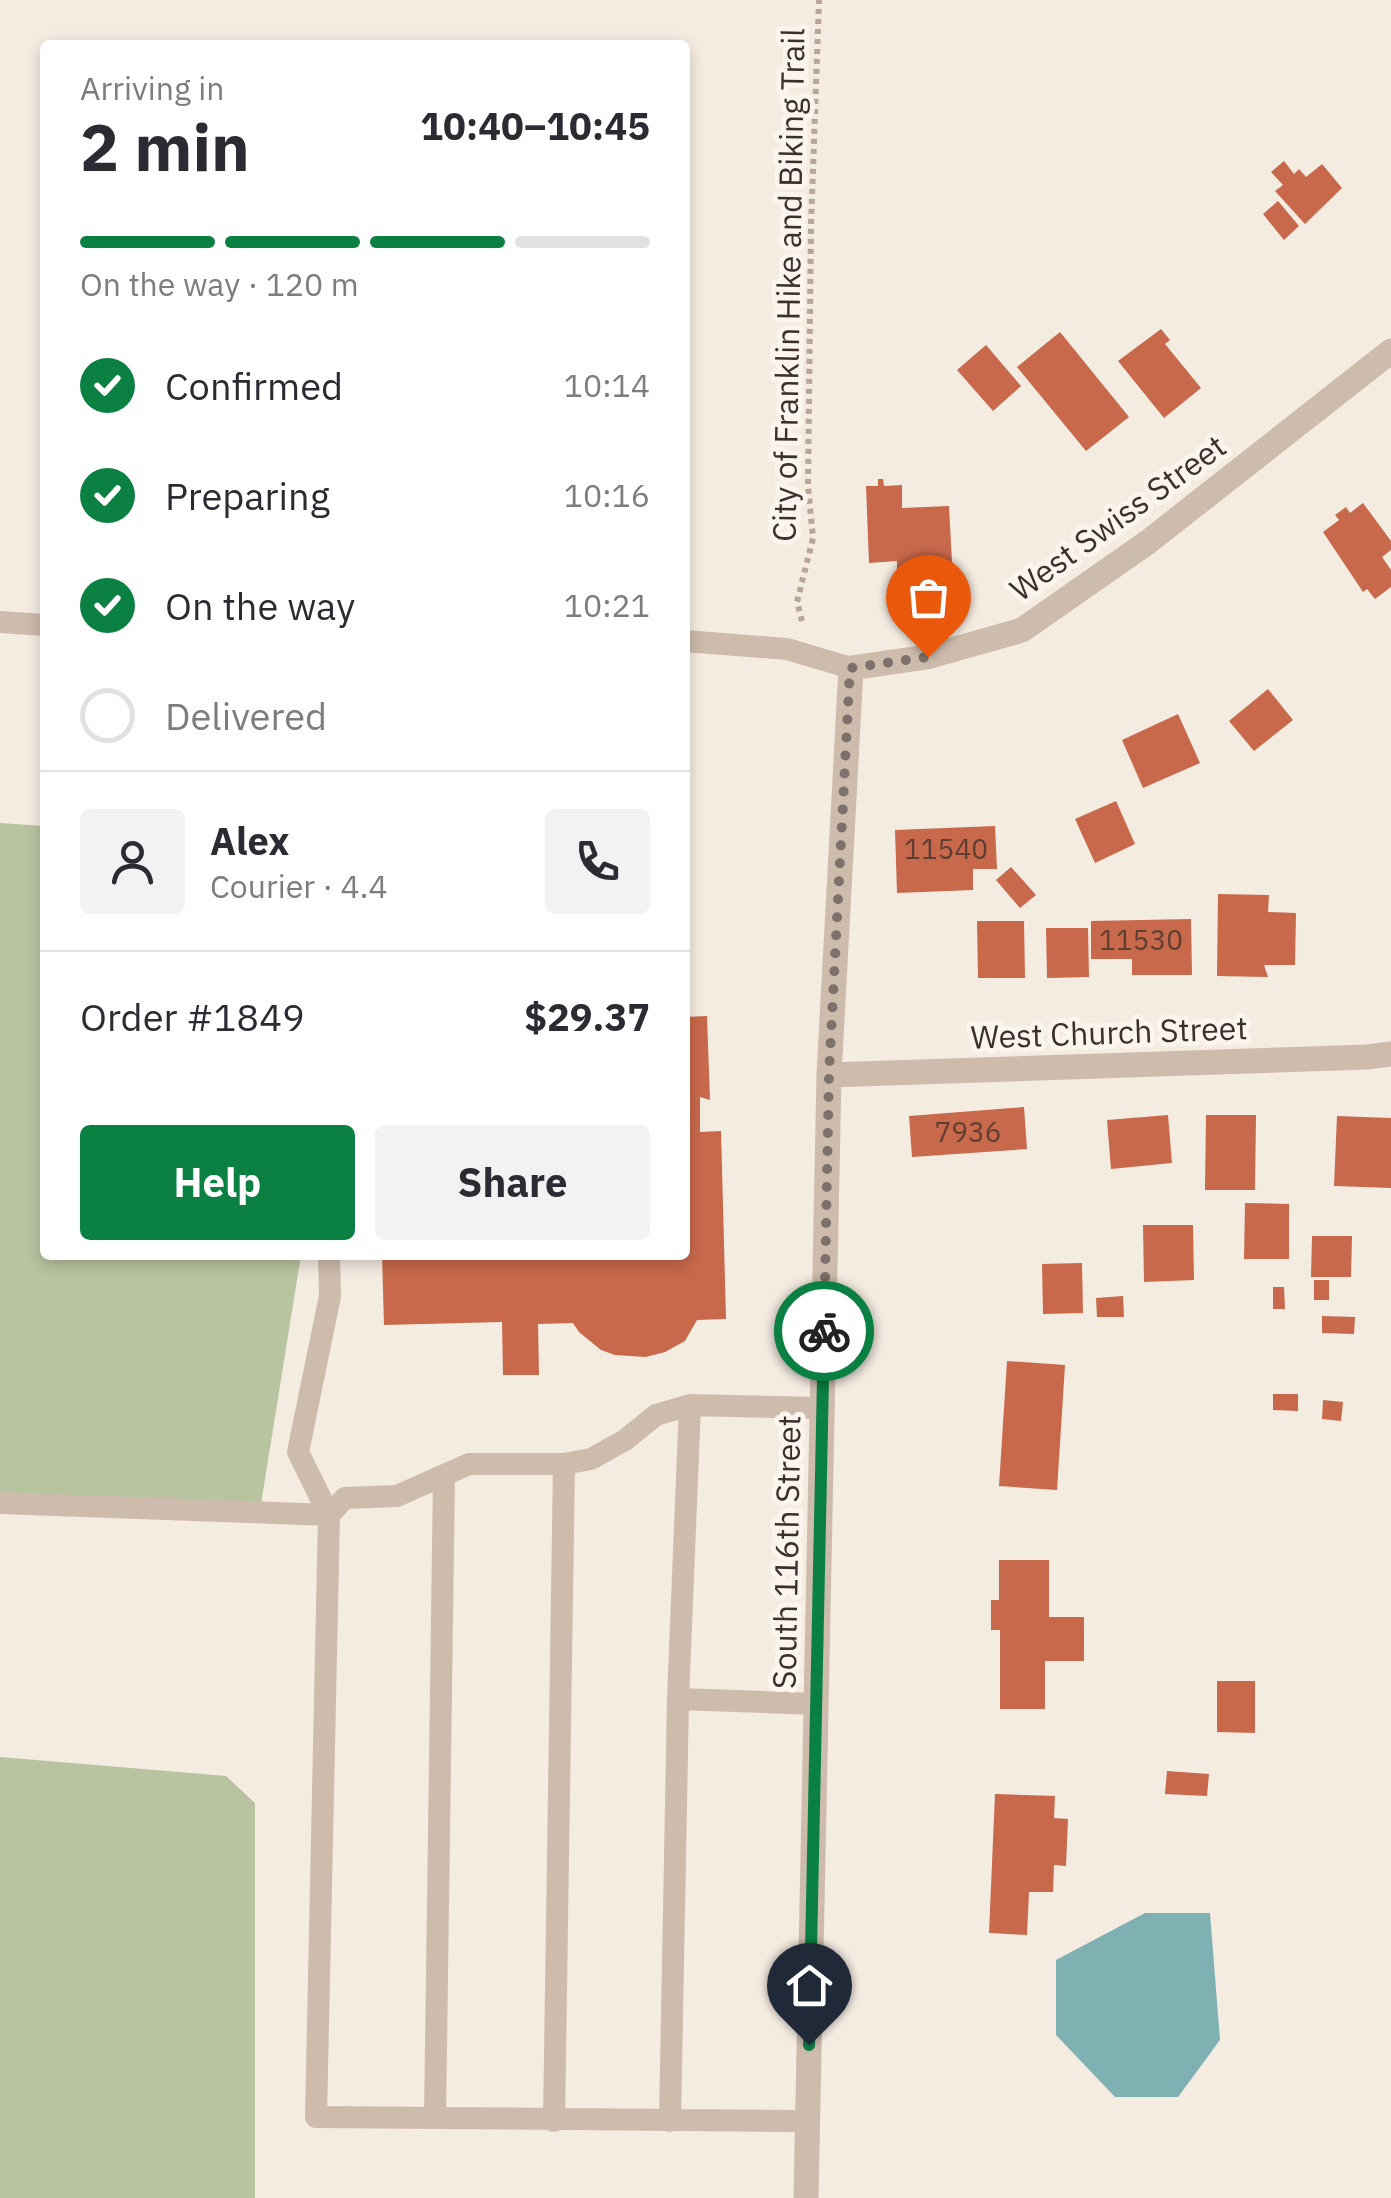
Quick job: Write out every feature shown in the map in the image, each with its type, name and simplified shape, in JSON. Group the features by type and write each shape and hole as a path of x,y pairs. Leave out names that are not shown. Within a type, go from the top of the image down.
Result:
{"street":[{"name":"West Swiss Street","path":"850,668 928,657 1022,630 1148,542 1391,351"},
{"name":"South 116th Street","path":"806,2198 829,1074 850,668"},
{"name":"West Church Street","path":"829,1074 1367,1058 1391,1054"}],"lane":[{"path":"0,622 40,625"},
{"path":"690,641 787,649 850,668"},
{"path":"328,1260 330,1296 298,1452 328,1516 316,2117 808,2121"},
{"path":"328,1516 344,1498 397,1496 469,1464 564,1464 591,1460 656,1415 690,1406 822,1408"},
{"path":"670,2121 678,1699 690,1406"},
{"path":"554,2121 564,1464"},
{"path":"435,2118 444,1476"},
{"path":"0,1504 328,1516"},
{"path":"678,1699 816,1704"}],"path":[{"name":"City of Franklin Hike and Biking Trail","path":"803,626 797,602 813,538 808,486 809,386 819,0"}],"green space":[{"path":"0,823 40,826 40,1260 300,1260 261,1504 0,1494"},
{"path":"0,1757 226,1776 255,1803 255,2198 0,2198"}],"water":[{"path":"1145,1913 1210,1913 1220,2040 1178,2097 1115,2097 1056,2035 1056,1960"}],"building":[{"path":"1284,161 1294,174 1299,169 1306,177 1322,164 1342,188 1305,224 1275,191 1283,185 1271,172"},
{"path":"1278,201 1299,226 1284,240 1263,214"},
{"path":"1161,329 1170,340 1165,344 1201,388 1164,418 1118,361"},
{"path":"1060,332 1129,417 1086,451 1017,367"},
{"path":"986,345 1021,386 993,411 957,370"},
{"path":"878,479 883,479 884,486 902,485 902,508 949,506 952,562 912,563 913,572 897,573 897,561 869,563 866,486 878,486"},
{"path":"1363,503 1391,541 1391,550 1382,557 1391,570 1391,587 1375,599 1367,589 1363,592 1323,532 1339,520 1335,515 1346,507 1350,513"},
{"path":"1268,689 1293,720 1254,751 1229,721"},
{"path":"1178,714 1200,763 1143,788 1122,740"},
{"path":"1116,801 1135,844 1095,863 1075,819"},
{"path":"995,826 997,869 973,869 973,890 897,893 895,830"},
{"path":"1011,867 1036,895 1020,908 996,880"},
{"path":"1218,894 1269,895 1268,912 1296,913 1295,965 1264,965 1268,977 1217,976"},
{"path":"1191,919 1192,975 1132,975 1132,959 1091,959 1091,921"},
{"path":"977,921 1024,921 1025,978 978,978"},
{"path":"1046,928 1088,928 1089,977 1047,978"},
{"path":"707,1016 710,1100 700,1097 700,1132 721,1131 726,1319 697,1320 685,1341 646,1357 601,1350 573,1323 538,1324 539,1375 503,1375 502,1322 384,1325 382,1260 690,1260 690,1017"},
{"path":"1024,1107 1027,1149 912,1157 909,1116"},
{"path":"1168,1115 1172,1163 1111,1169 1107,1120"},
{"path":"1206,1115 1256,1115 1255,1190 1205,1190"},
{"path":"1337,1116 1391,1118 1391,1188 1334,1186"},
{"path":"1245,1203 1289,1204 1289,1259 1244,1259"},
{"path":"1143,1225 1193,1225 1194,1280 1144,1282"},
{"path":"1312,1236 1352,1236 1351,1277 1311,1277"},
{"path":"1082,1263 1083,1313 1043,1314 1042,1264"},
{"path":"1314,1280 1329,1280 1329,1300 1314,1300"},
{"path":"1273,1287 1284,1287 1285,1309 1273,1309"},
{"path":"1123,1296 1124,1317 1097,1317 1096,1298"},
{"path":"1322,1316 1355,1317 1354,1334 1322,1333"},
{"path":"1007,1361 1065,1365 1057,1490 999,1486"},
{"path":"1273,1394 1298,1394 1298,1411 1273,1410"},
{"path":"1323,1400 1343,1402 1341,1421 1322,1419"},
{"path":"999,1560 1049,1560 1049,1617 1084,1617 1084,1661 1045,1661 1045,1709 1000,1709 1000,1630 991,1630 991,1600 999,1600"},
{"path":"1217,1681 1255,1681 1255,1733 1217,1732"},
{"path":"1167,1771 1209,1774 1207,1796 1165,1794"},
{"path":"995,1794 1055,1796 1054,1818 1068,1819 1066,1866 1054,1865 1053,1892 1029,1892 1027,1935 989,1933"}],"way so far":[{"path":"824,1331 829,1074 850,668 928,657"}],"route":[{"path":"809,2045 824,1331"}]}
